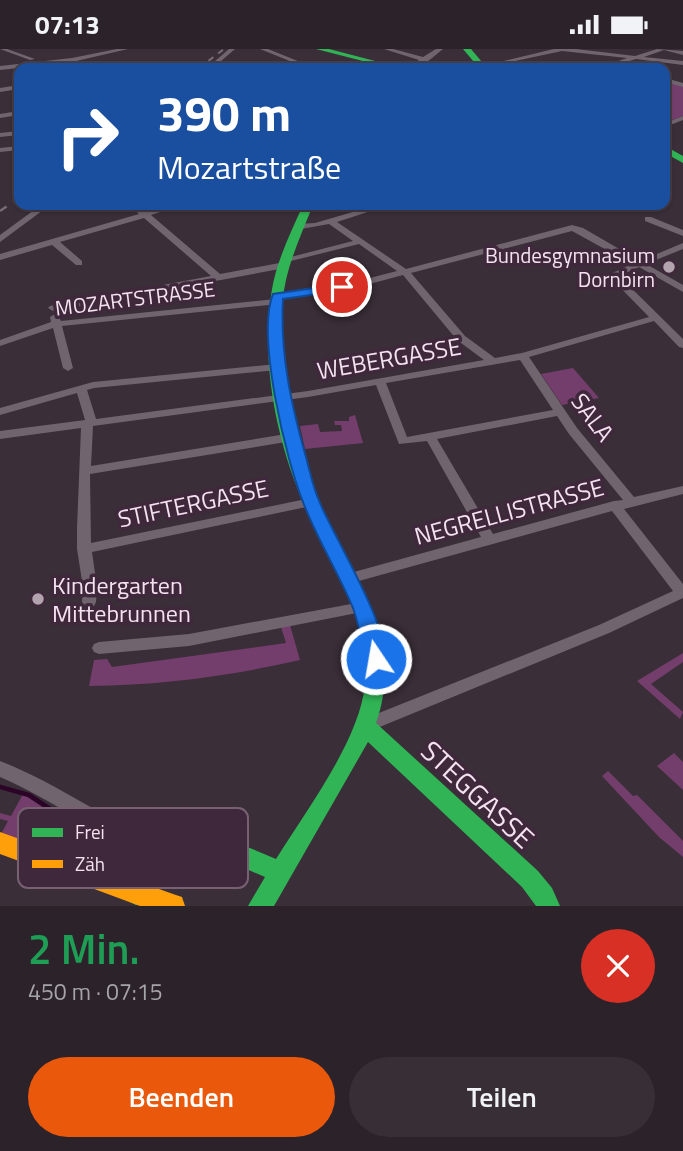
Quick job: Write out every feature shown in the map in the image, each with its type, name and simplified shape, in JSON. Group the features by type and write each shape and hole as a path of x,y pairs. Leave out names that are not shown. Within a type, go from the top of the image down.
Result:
{"street":[{"path":"1,49 31,61"},
{"path":"72,63 125,49"},
{"path":"216,63 232,49"},
{"path":"263,49 299,63"},
{"path":"320,49 377,63"},
{"path":"387,49 426,59"},
{"path":"419,63 440,49"},
{"path":"467,49 478,63"},
{"path":"503,63 562,49 683,63"},
{"path":"614,49 631,57"},
{"path":"622,63 664,49 683,53"},
{"path":"43,60 56,52"},
{"path":"22,63 43,60 62,63"},
{"path":"670,64 675,62"},
{"path":"0,239 39,210"},
{"path":"140,210 218,277"},
{"path":"0,257 162,210"},
{"path":"260,906 345,767 365,726 374,687 376,659 371,631 362,607 311,502 292,436 277,367 276,299 286,262 306,210"},
{"path":"300,226 368,210"},
{"path":"648,219 683,233"},
{"path":"330,221 405,272 461,338 493,361"},
{"name":"MOZARTSTRASSE","path":"0,343 56,324 276,299 348,286 565,230 580,230 640,263"},
{"path":"68,368 51,304 218,277 362,241"},
{"path":"54,242 79,264"},
{"path":"683,246 613,275 683,345"},
{"path":"640,263 683,289"},
{"name":"WEBERGASSE","path":"0,435 283,397 523,356 655,318"},
{"name":"SALA","path":"523,356 559,412 631,502"},
{"path":"0,412 81,388 115,382 277,367"},
{"path":"380,381 403,441 559,412"},
{"path":"81,388 89,423 84,549 91,589 89,602"},
{"path":"85,471 292,436"},
{"path":"430,437 489,540"},
{"name":"NEGRELLISTRASSE","path":"348,579 614,505 683,490"},
{"name":"STIFTERGASSE","path":"84,549 311,502"},
{"path":"365,726 604,629 682,593 614,505"},
{"path":"100,648 189,640 362,607"},
{"name":"STEGGASSE","path":"365,726 530,879 548,906"},
{"path":"0,769 20,777 73,808"},
{"path":"0,843 18,850"},
{"path":"248,857 282,872"},
{"path":"122,888 173,906"},
{"path":"135,893 137,888"}],"shaded area":[{"path":"670,82 683,86 683,116 670,121"},
{"path":"573,368 599,398 562,405 541,374"},
{"path":"355,415 363,443 305,449 300,426 318,424 320,432 342,431 341,425 335,425 334,421 349,421 349,417"},
{"path":"290,625 300,660 195,679 89,686 94,660 107,659 112,667 286,643 281,627"},
{"path":"683,653 683,662 651,684 683,712 680,719 637,681"},
{"path":"674,753 683,762 683,790 657,766"},
{"path":"608,771 633,796 637,795 683,841 683,857 659,837 602,776"},
{"path":"23,794 44,808 18,808 18,840 1,834 8,821 0,819 0,813 11,816"}],"waterway":[{"path":"0,787 29,795 49,808"}],"railway":[{"path":"206,63 224,49"},
{"path":"0,211 14,201"}],"traffic: fast":[{"path":"320,49 377,63"},
{"path":"467,49 479,63"},
{"path":"670,152 683,160"},
{"path":"260,906 353,751 367,719 375,686 376,664 367,621 360,601 309,497 290,439 278,378 275,318 278,290 287,257 306,210"},
{"path":"365,726 530,879 544,896 548,906"},
{"path":"248,858 281,872"},
{"path":"136,893 138,888"}],"traffic: slow":[{"path":"0,843 18,850"},
{"path":"124,888 173,906"}],"place":[{"name":"Bundesgymnasium Dornbirn","path":"669,267"},
{"name":"Kindergarten Mittebrunnen","path":"38,599"}],"route":[{"path":"342,287 277,296 277,367 289,425 311,502 362,607 371,631 376,659"}]}
